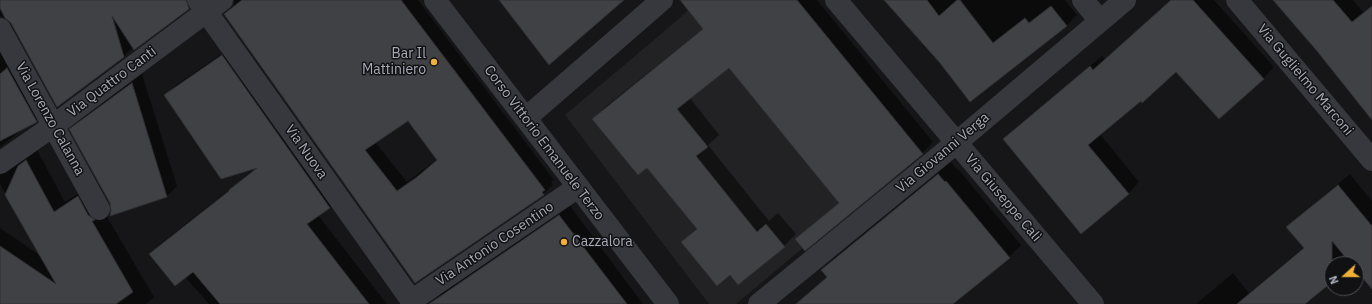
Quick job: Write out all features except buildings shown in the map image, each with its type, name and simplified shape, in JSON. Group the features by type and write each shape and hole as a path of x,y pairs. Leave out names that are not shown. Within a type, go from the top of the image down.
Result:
{"street":[{"name":"Corso Vittorio Emanuele Terzo","path":"435,0 668,304"},
{"path":"526,118 662,0"},
{"name":"Via Giuseppe Calì","path":"836,0 1093,304"},
{"path":"1083,0 1100,21"},
{"name":"Via Giovanni Verga","path":"759,304 956,143 1125,0"},
{"name":"Via Guglielmo Marconi","path":"1237,0 1372,160"},
{"name":"Via Quattro Canti","path":"0,163 53,126 209,4"},
{"name":"Via Nuova","path":"209,4 413,302"},
{"name":"Via Lorenzo Calanna","path":"0,29 99,209"},
{"name":"Via Antonio Cosentino","path":"413,302 578,187"}],"shaded area":[{"path":"688,10 745,80 847,211 736,304 709,304 565,115"}],"place":[{"name":"Bar Il Mattiniero","path":"434,62"},
{"name":"Cazzalora","path":"564,242"}]}
